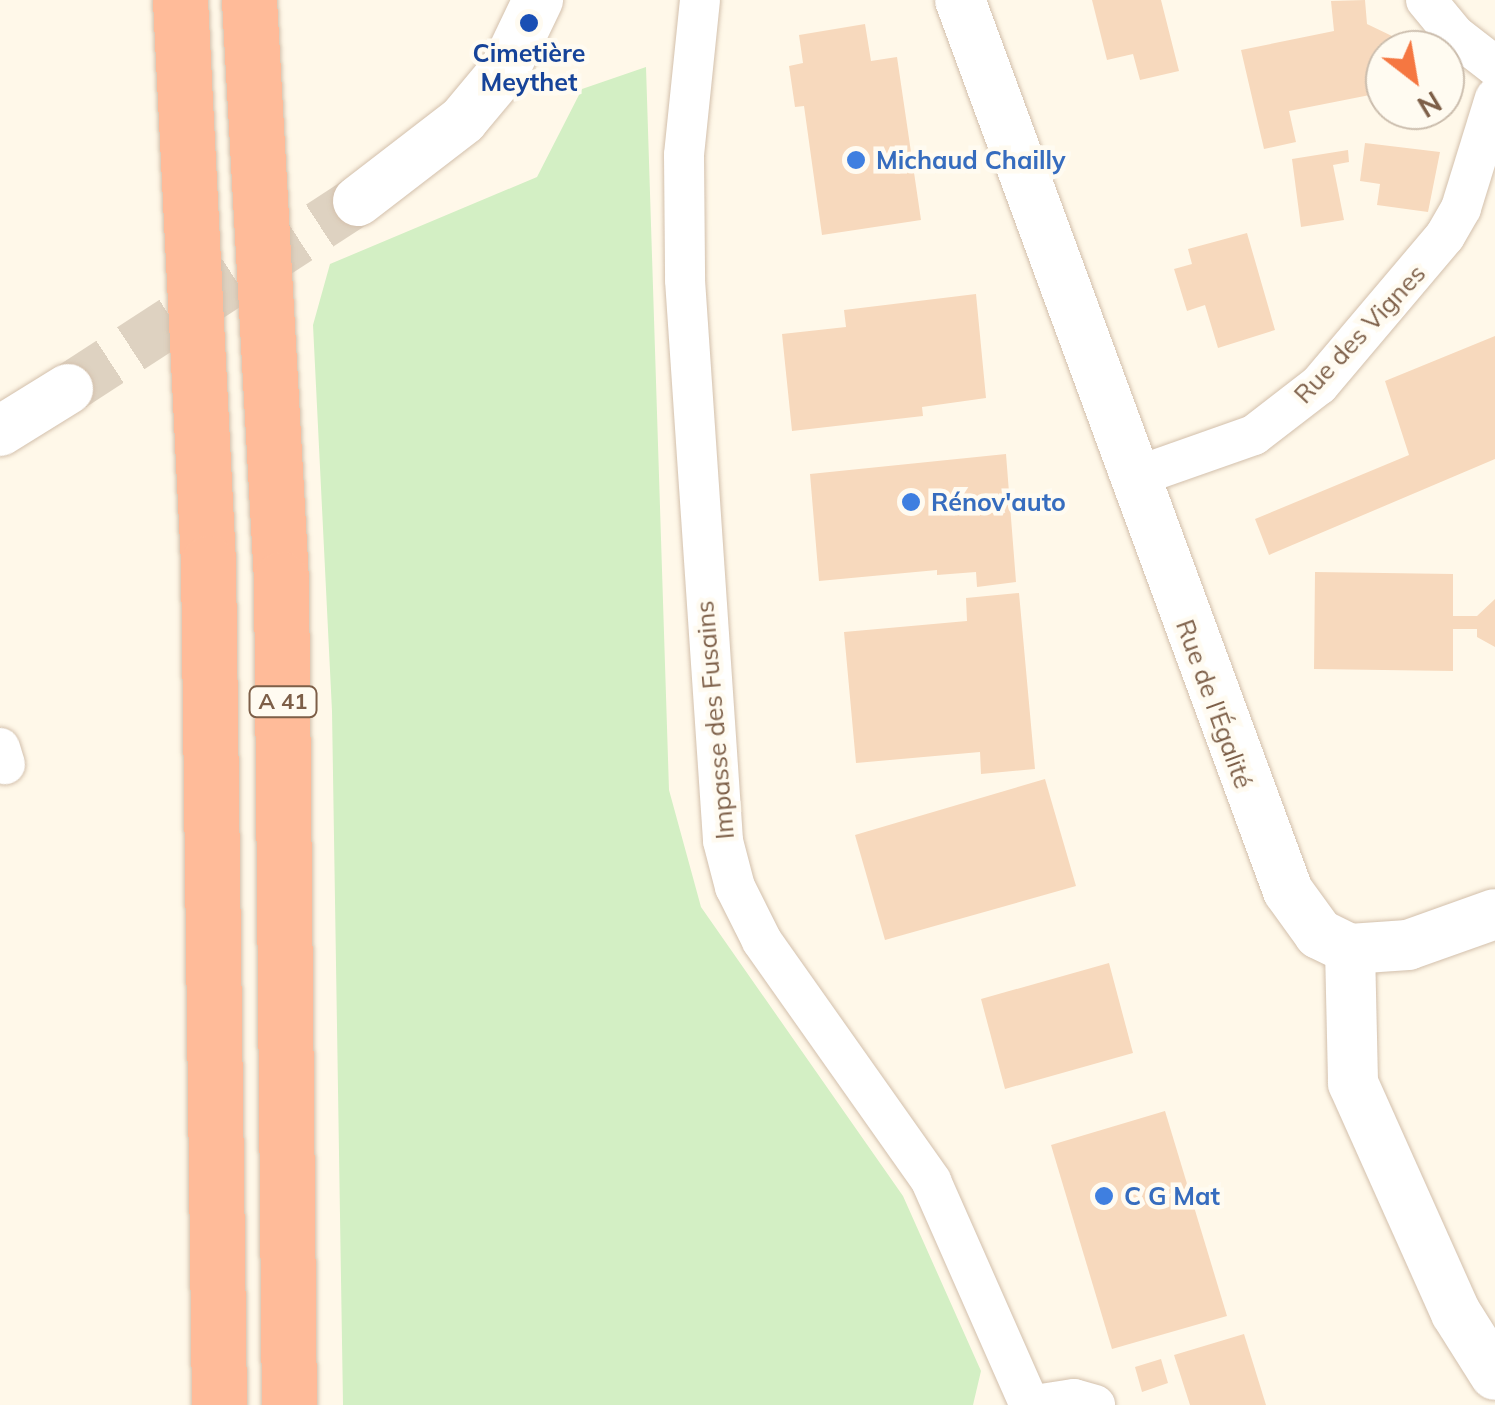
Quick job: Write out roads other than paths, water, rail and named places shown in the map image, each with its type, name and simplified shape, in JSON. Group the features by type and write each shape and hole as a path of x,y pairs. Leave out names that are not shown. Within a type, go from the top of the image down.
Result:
{"highway":[{"path":"180,0 208,563 219,1405"},
{"name":"A 41","path":"249,0 282,578 289,1405"}],"street":[{"path":"463,120 503,0"},
{"path":"358,201 463,120 504,71 538,0"},
{"name":"Rue de l'Égalité","path":"960,0 1132,478 1288,891 1319,934 1350,949"},
{"path":"1426,0 1454,36 1495,66"},
{"name":"Impasse des Fusains","path":"698,5 684,156 685,280 723,840 735,887 762,941 931,1181 1032,1405"},
{"name":"Rue des Vignes","path":"1132,478 1254,435 1319,384 1445,236 1461,208 1495,98"},
{"path":"0,431 68,389"},
{"path":"1495,914 1408,946 1350,949 1354,1084 1456,1314 1495,1375"},
{"path":"1032,1405 1074,1399 1095,1405"}],"tunnel":[{"path":"68,389 358,201"}],"place":[{"name":"Cimetière Meythet","path":"529,23"},
{"name":"Michaud Chailly","path":"856,160"},
{"name":"Rénov'auto","path":"911,502"},
{"name":"C G Mat","path":"1104,1196"}]}
